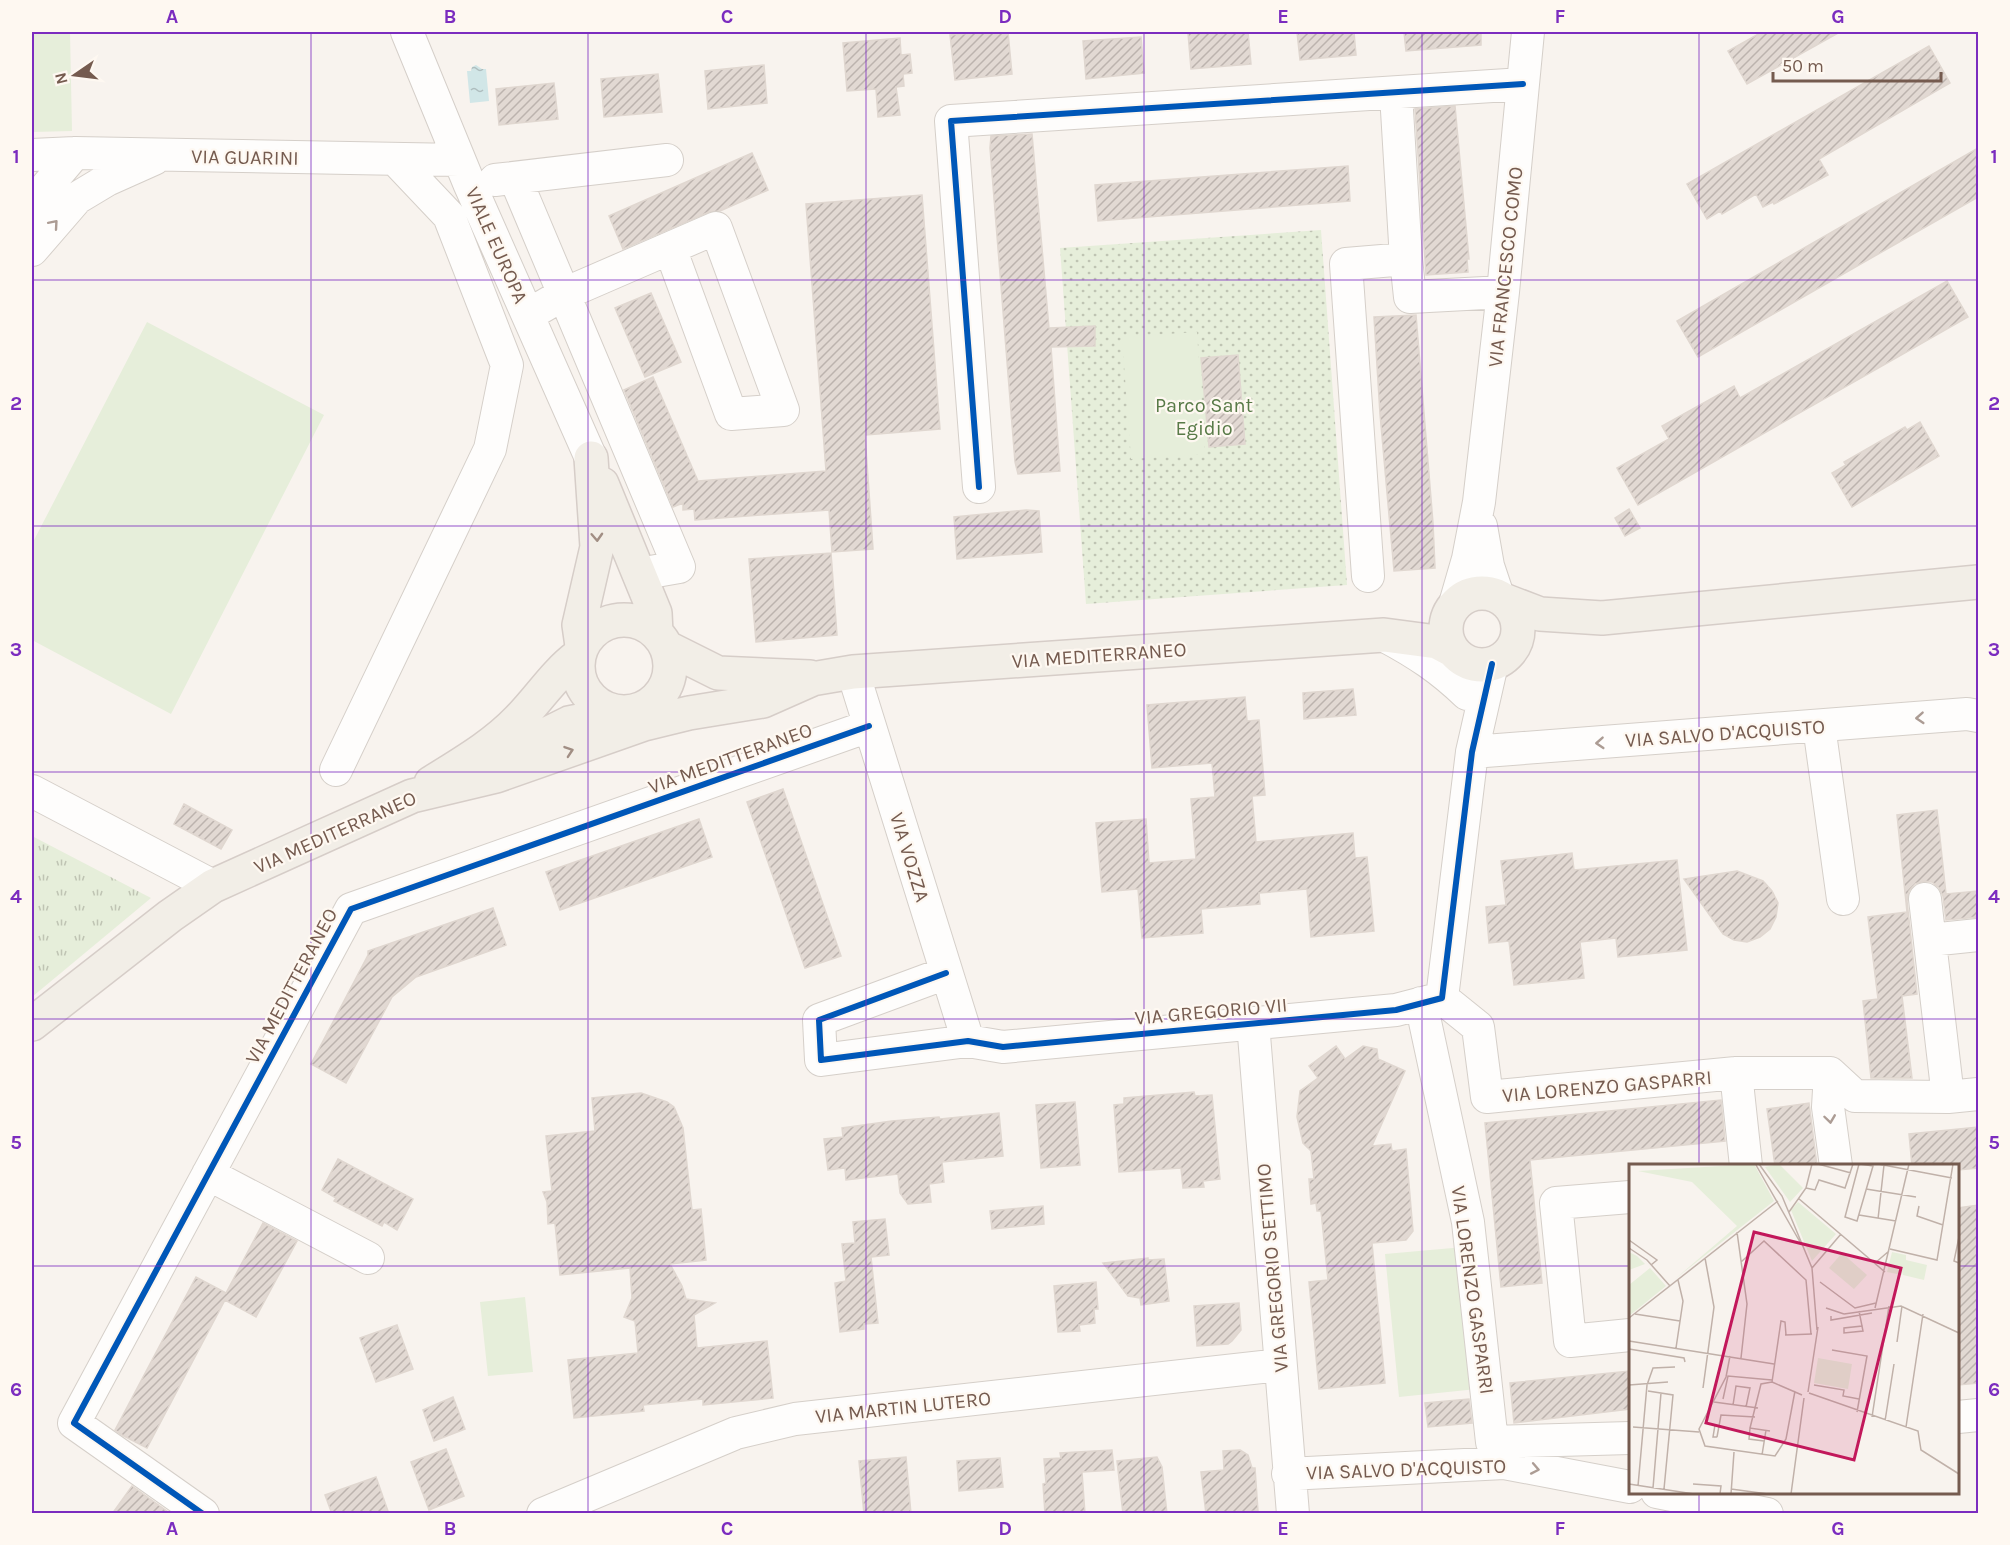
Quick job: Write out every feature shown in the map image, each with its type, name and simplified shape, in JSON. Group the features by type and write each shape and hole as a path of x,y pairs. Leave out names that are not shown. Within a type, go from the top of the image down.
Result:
{"main road":[{"path":"412,796 492,761 569,723 645,708 656,701 665,689 670,675 670,661 661,640 655,613 591,458"},
{"path":"591,458 597,547 579,625 578,672 582,687 592,700 604,708 620,713"},
{"path":"1602,618 1583,625 1539,634 1481,666 1470,663 1456,654 1446,631 1452,608 1471,594 1489,593 1539,614 1602,618 1978,582"},
{"path":"1502,598 1512,608 1519,625 1504,654"},
{"name":"VIA MEDITERRANEO","path":"1384,635 1452,608"},
{"path":"412,796 487,747 518,721 563,667 580,651 591,634 602,625 616,620 638,622 645,624 661,640"},
{"name":"VIA MEDITERRANEO","path":"656,701 762,688 853,672 1384,635 1437,642 1456,654"},
{"name":"VIA MEDITERRANEO","path":"661,640 718,673 815,678"},
{"name":"VIA MEDITERRANEO","path":"32,1024 170,916 213,886 412,796 496,776 644,724 689,713 763,701 815,678"}],"street":[{"name":"VIALE EUROPA","path":"407,32 464,171 591,458"},
{"name":"VIA FRANCESCO COMO","path":"1452,608 1468,559 1479,502 1503,292 1528,32"},
{"path":"980,487 951,121 1523,84"},
{"path":"1396,94 1410,297 1503,292"},
{"name":"VIA GUARINI","path":"32,155 75,153 395,159 515,178 667,160"},
{"path":"35,193 75,153 81,171 76,198"},
{"path":"32,250 76,198 107,180 161,156"},
{"path":"336,770 490,449 507,365 449,216 395,159"},
{"path":"515,178 679,567 639,574"},
{"path":"528,315 564,294 716,228 783,410 731,414 670,248"},
{"path":"1368,576 1346,264 1406,259"},
{"name":"VIA FRANCESCO COMO","path":"1479,502 1488,566 1502,598"},
{"path":"1384,635 1420,654 1448,675 1467,694"},
{"path":"1456,654 1467,694 1472,752"},
{"path":"1431,1001 1472,752 1504,654"},
{"name":"VIA VOZZA","path":"853,672 968,1041"},
{"name":"VIA SALVO D'ACQUISTO","path":"1472,752 1967,714 1978,716"},
{"name":"VIA MEDITTERANEO","path":"203,1514 74,1423 351,909 868,726"},
{"path":"1819,726 1843,899"},
{"path":"32,791 213,886"},
{"path":"1925,899 1948,1097"},
{"path":"1930,940 1978,935"},
{"name":"VIA GREGORIO VII","path":"946,973 819,1020 821,1060 968,1041 1003,1047 1396,1010 1431,1001"},
{"name":"VIA LORENZO GASPARRI","path":"1431,1001 1478,1027 1487,1097 1736,1073 1830,1073"},
{"name":"VIA LORENZO GASPARRI","path":"1431,1001 1468,1222 1492,1442 1629,1438"},
{"name":"VIA GREGORIO SETTIMO","path":"1253,1023 1293,1514"},
{"name":"VIA LORENZO GASPARRI","path":"1736,1073 1746,1164"},
{"path":"1830,1073 1855,1096 1948,1097 1978,1094"},
{"path":"1830,1073 1828,1107 1836,1164"},
{"path":"208,1174 368,1258"},
{"path":"1629,1197 1556,1203 1570,1341 1629,1335"},
{"name":"VIA MARTIN LUTERO","path":"543,1514 736,1433 795,1419 1280,1365"},
{"path":"1959,1417 1978,1415"},
{"name":"VIA SALVO D'ACQUISTO","path":"1288,1474 1504,1463 1629,1487"},
{"path":"1668,1494 1767,1514"},
{"path":"1782,1494 1784,1514"}],"green space":[{"path":"32,32 70,32 72,131 32,132"},
{"name":"Parco Sant Egidio","path":"1321,230 1347,585 1086,604 1060,248"},
{"path":"147,322 324,415 171,714 32,640 32,544"},
{"path":"1197,332 1205,454 1131,459 1122,337"},
{"path":"32,836 151,898 32,997"},
{"path":"1464,1247 1477,1389 1399,1397 1385,1254"},
{"path":"525,1297 533,1372 488,1376 480,1302"}],"water":[{"path":"476,65 486,69 489,101 470,103 467,71 471,71"}],"building":[{"path":"1008,32 1012,74 955,80 950,35"},
{"path":"1248,32 1251,64 1191,69 1188,33"},
{"path":"1297,32 1354,32 1356,55 1300,60"},
{"path":"1404,32 1481,32 1481,45 1406,51"},
{"path":"1762,32 1840,32 1747,84 1728,51"},
{"path":"1141,37 1144,73 1086,79 1083,41"},
{"path":"900,38 901,55 910,54 912,73 903,74 904,86 896,87 900,115 878,117 876,89 847,91 843,43"},
{"path":"1929,46 1950,83 1819,159 1828,175 1774,204 1773,202 1763,207 1756,194 1722,214 1720,211 1707,219 1687,184"},
{"path":"764,65 767,103 708,109 705,71"},
{"path":"658,74 662,112 604,117 601,79"},
{"path":"554,83 558,119 499,125 496,89"},
{"path":"1455,106 1469,259 1467,259 1468,272 1426,275 1415,109"},
{"path":"1032,134 1049,328 1095,326 1095,346 1051,347 1060,471 1018,474 1015,462 990,148 991,136"},
{"path":"1978,148 1978,197 1698,357 1677,321"},
{"path":"752,153 768,190 720,211 709,212 623,249 609,216"},
{"path":"1348,166 1350,201 1098,221 1095,185"},
{"path":"922,195 940,429 865,435 873,549 832,552 829,510 695,520 694,509 683,510 683,503 673,507 624,390 653,377 698,481 826,471 806,204"},
{"path":"1947,281 1968,317 1638,505 1617,468 1669,439 1662,426 1734,386 1740,398"},
{"path":"651,293 681,362 645,377 615,308"},
{"path":"1416,315 1435,568 1394,571 1374,317"},
{"path":"1238,355 1245,444 1209,447 1201,358"},
{"path":"1920,422 1939,456 1852,507 1832,473 1846,465 1844,462 1905,427 1907,430"},
{"path":"1629,509 1640,528 1625,536 1615,518"},
{"path":"1026,510 1039,511 1042,552 957,559 954,517"},
{"path":"831,553 837,635 756,642 749,559"},
{"path":"1353,689 1356,715 1304,719 1303,693"},
{"path":"1245,697 1247,721 1259,720 1265,795 1252,796 1256,842 1353,833 1355,858 1367,857 1374,931 1311,937 1307,889 1259,893 1260,904 1201,909 1203,933 1142,938 1138,889 1102,892 1096,823 1146,819 1149,863 1196,859 1191,799 1215,797 1212,763 1152,768 1147,705"},
{"path":"783,789 841,956 805,968 747,802"},
{"path":"184,804 232,830 221,849 174,824"},
{"path":"1937,810 1946,894 1978,891 1978,917 1946,920 1943,896 1932,882 1924,881 1915,884 1909,891 1907,901 1917,994 1902,996 1912,1078 1871,1078 1863,1001 1878,999 1868,917 1907,912 1897,815"},
{"path":"699,819 712,857 560,910 546,872"},
{"path":"1572,853 1574,870 1677,860 1687,950 1618,957 1616,938 1580,942 1584,978 1514,985 1509,941 1489,943 1486,907 1506,905 1501,861"},
{"path":"1737,871 1763,881 1772,891 1778,903 1776,917 1770,929 1760,937 1747,942 1734,940 1723,934 1684,879"},
{"path":"493,908 506,945 416,977 392,997 346,1083 311,1064 368,955 368,951"},
{"path":"1336,1046 1345,1059 1363,1046 1377,1049 1378,1059 1405,1071 1372,1146 1391,1144 1392,1151 1406,1149 1413,1231 1406,1240 1372,1243 1385,1383 1319,1389 1309,1282 1328,1280 1321,1211 1317,1211 1316,1203 1311,1204 1309,1179 1314,1179 1311,1151 1303,1143 1297,1117 1300,1091 1318,1078 1309,1066"},
{"path":"1194,1092 1195,1096 1212,1095 1220,1179 1203,1181 1204,1187 1183,1188 1181,1168 1119,1172 1114,1105 1124,1104 1124,1098"},
{"path":"641,1093 667,1102 674,1107 683,1128 692,1210 701,1209 706,1260 670,1264 686,1299 715,1303 694,1315 697,1348 767,1341 773,1398 703,1405 703,1399 643,1405 644,1411 574,1418 568,1360 638,1353 635,1321 624,1317 632,1298 630,1268 560,1275 555,1223 548,1224 547,1202 543,1192 552,1191 546,1136 595,1131 592,1098"},
{"path":"1721,1100 1725,1141 1530,1160 1542,1283 1501,1287 1485,1123"},
{"path":"1075,1102 1080,1165 1041,1168 1036,1105"},
{"path":"1809,1103 1817,1164 1775,1164 1767,1109"},
{"path":"999,1113 1003,1156 942,1162 944,1182 929,1184 931,1202 908,1204 900,1193 898,1174 846,1180 845,1168 828,1170 824,1139 843,1137 842,1128 892,1121"},
{"path":"1978,1127 1978,1168 1959,1170 1959,1164 1912,1164 1909,1134"},
{"path":"338,1159 413,1199 397,1230 384,1222 382,1226 334,1201 336,1198 322,1190"},
{"path":"1978,1205 1978,1383 1959,1385 1959,1208"},
{"path":"1043,1206 1044,1224 992,1229 990,1211"},
{"path":"885,1219 889,1255 871,1257 878,1323 864,1324 864,1329 840,1332 835,1283 846,1281 842,1244 855,1243 853,1222"},
{"path":"263,1223 297,1241 256,1317 225,1300 147,1448 122,1435 115,1430 196,1277 226,1293"},
{"path":"1148,1258 1148,1260 1164,1259 1169,1301 1141,1305 1140,1298 1128,1296 1103,1263"},
{"path":"1096,1282 1098,1309 1094,1309 1095,1323 1079,1325 1080,1331 1058,1332 1054,1286"},
{"path":"1239,1303 1241,1330 1232,1341 1228,1344 1197,1346 1194,1306"},
{"path":"397,1325 413,1369 376,1382 360,1338"},
{"path":"1629,1371 1629,1409 1514,1423 1510,1383"},
{"path":"453,1397 465,1429 434,1441 423,1410"},
{"path":"1469,1399 1472,1423 1428,1427 1425,1403"},
{"path":"446,1449 464,1496 429,1510 411,1462"},
{"path":"1112,1450 1114,1470 1082,1472 1085,1514 1045,1514 1044,1459 1061,1458 1060,1453"},
{"path":"1240,1450 1248,1455 1252,1468 1255,1468 1258,1511 1206,1514 1201,1472 1224,1470 1223,1451"},
{"path":"906,1457 911,1514 864,1514 859,1461"},
{"path":"1157,1457 1162,1467 1167,1514 1123,1514 1117,1461"},
{"path":"1000,1458 1003,1487 959,1491 957,1461"},
{"path":"376,1477 389,1514 332,1514 325,1495"},
{"path":"132,1486 171,1514 112,1514"}],"cycle path":[{"path":"979,487 951,121 1523,84"},
{"path":"946,973 819,1020 821,1060 968,1041 1003,1047 1396,1010 1442,998 1472,752 1492,664"},
{"path":"203,1514 74,1423 351,909 869,726"}]}
